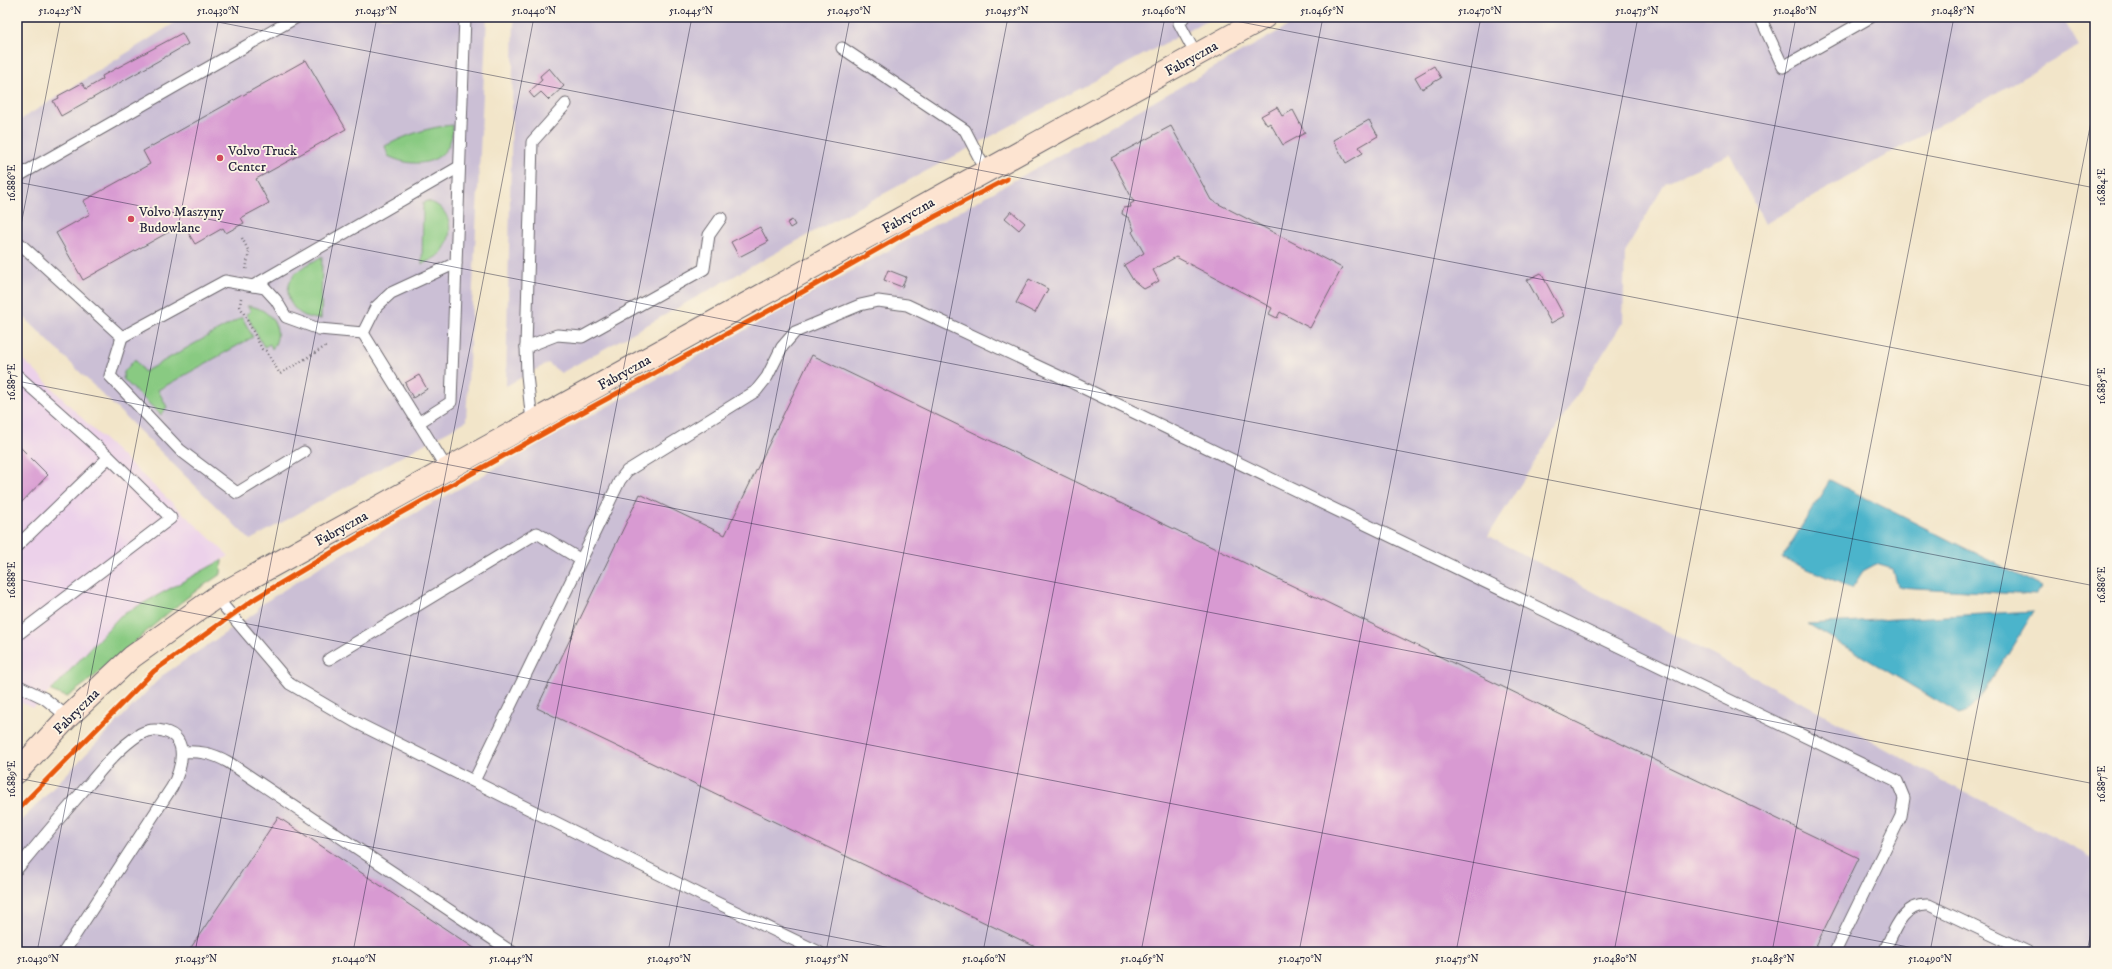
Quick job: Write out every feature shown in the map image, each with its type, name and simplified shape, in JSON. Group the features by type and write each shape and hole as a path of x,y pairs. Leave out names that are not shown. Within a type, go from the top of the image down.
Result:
{"main road":[{"name":"Fabryczna","path":"17,772 68,717 132,657 216,597 860,243 986,171 1265,17"}],"lane":[{"path":"17,181 20,175 297,17"},
{"path":"418,423 451,402 465,17"},
{"path":"1184,17 1179,23 1196,55"},
{"path":"1760,17 1783,67 1871,17"},
{"path":"842,48 965,130 986,171"},
{"path":"532,422 527,375 526,347 532,142 566,104"},
{"path":"253,286 459,167"},
{"path":"526,347 557,335 582,337 704,269 709,235 721,218"},
{"path":"17,241 122,337"},
{"path":"363,333 376,307 391,293 456,263"},
{"path":"304,452 237,493 180,450 110,376 122,337 225,281 265,288 276,300 286,317 319,329 363,333"},
{"path":"474,781 620,480 627,471 756,391 767,377 782,348 795,332 870,302 890,301 907,306 1065,379 1897,781 1904,798 1901,816 1835,952"},
{"path":"363,333 447,469"},
{"path":"17,375 109,458 171,518 17,635"},
{"path":"17,546 109,458"},
{"path":"329,659 537,533 581,560"},
{"path":"216,597 290,684 355,722 701,895 819,952"},
{"path":"17,684 44,698 68,717"},
{"path":"17,869 119,750 141,734 150,730 165,731 177,739 182,752 178,772 172,787 64,952"},
{"path":"182,752 201,751 215,755 228,762 512,952"},
{"path":"1884,952 1899,922 1912,908 1919,904 1929,905 2028,952"}],"shaded area":[{"path":"184,17 487,17 466,421 250,540 17,310 17,122"},
{"path":"514,17 1214,17 831,222 561,373 548,363 506,386"},
{"path":"1304,17 2062,17 2079,46 1765,224 1730,154 1666,182 1625,252 1623,322 1488,536 1818,711 1938,778 2095,859 2095,952 17,952 17,825 163,675 258,611 259,606 327,562 983,198"},
{"path":"17,353 94,430 229,556 120,616 75,666 33,708 17,701"}],"green space":[{"path":"453,125 451,138 447,148 432,160 422,163 411,163 399,161 388,156 385,146 393,142 426,130"},
{"path":"427,201 442,209 449,222 450,230 446,246 441,253 435,258 422,264 423,203"},
{"path":"322,256 321,319 304,316 292,306 288,291 294,275 303,267"},
{"path":"247,306 262,310 273,320 277,334 276,342 272,349 270,344 264,347 246,314 251,311"},
{"path":"242,317 253,337 158,390 167,407 161,415 123,379 124,372 135,359 144,372"},
{"path":"222,560 221,574 180,603 87,683 67,697 51,691 120,616"}],"water":[{"path":"1830,480 2042,587 2036,595 1898,587 1893,569 1876,564 1863,571 1852,588 1782,558"},
{"path":"2034,611 1980,699 1969,710 1959,714 1808,624"}],"building":[{"path":"182,33 188,44 61,116 53,101 59,98 58,96 82,83 86,89 103,79 102,76"},
{"name":"Volvo Truck Center","path":"306,60 346,129 256,179 269,203 241,218 244,223 226,233 223,228 195,244 183,224 83,280 56,233 90,214 83,201 150,164 143,151"},
{"path":"1434,66 1441,78 1422,89 1415,77"},
{"path":"549,68 564,86 549,100 541,92 534,98 529,92 542,80 540,76"},
{"path":"1277,107 1282,116 1293,110 1305,133 1283,145 1270,123 1267,125 1261,116"},
{"path":"1369,120 1378,136 1359,147 1363,153 1346,163 1333,140"},
{"path":"1171,126 1211,200 1342,268 1310,328 1280,312 1277,318 1269,314 1272,308 1176,257 1153,270 1159,281 1144,289 1133,280 1124,265 1144,253 1132,232 1134,230 1129,218 1122,214 1123,208 1131,207 1130,204 1134,202 1111,158"},
{"path":"1011,211 1025,223 1019,230 1005,218"},
{"path":"792,220 795,225 790,228 787,223"},
{"path":"760,227 768,242 739,257 731,242"},
{"path":"888,270 906,277 902,287 884,280"},
{"path":"1541,273 1564,316 1551,323 1527,280"},
{"path":"1029,279 1048,289 1035,313 1016,303"},
{"path":"812,355 1859,858 1813,952 1046,952 537,708 640,494 725,535"},
{"path":"419,375 427,389 413,398 405,383"},
{"path":"17,444 48,475 17,507"},
{"path":"278,817 480,952 188,952"}],"cycle path":[{"path":"17,810 154,671 256,598 361,535 783,303 936,216 1007,179"}],"place":[{"name":"Volvo Truck Center","path":"220,158"},
{"name":"Volvo Maszyny Budowlane","path":"131,219"}]}
